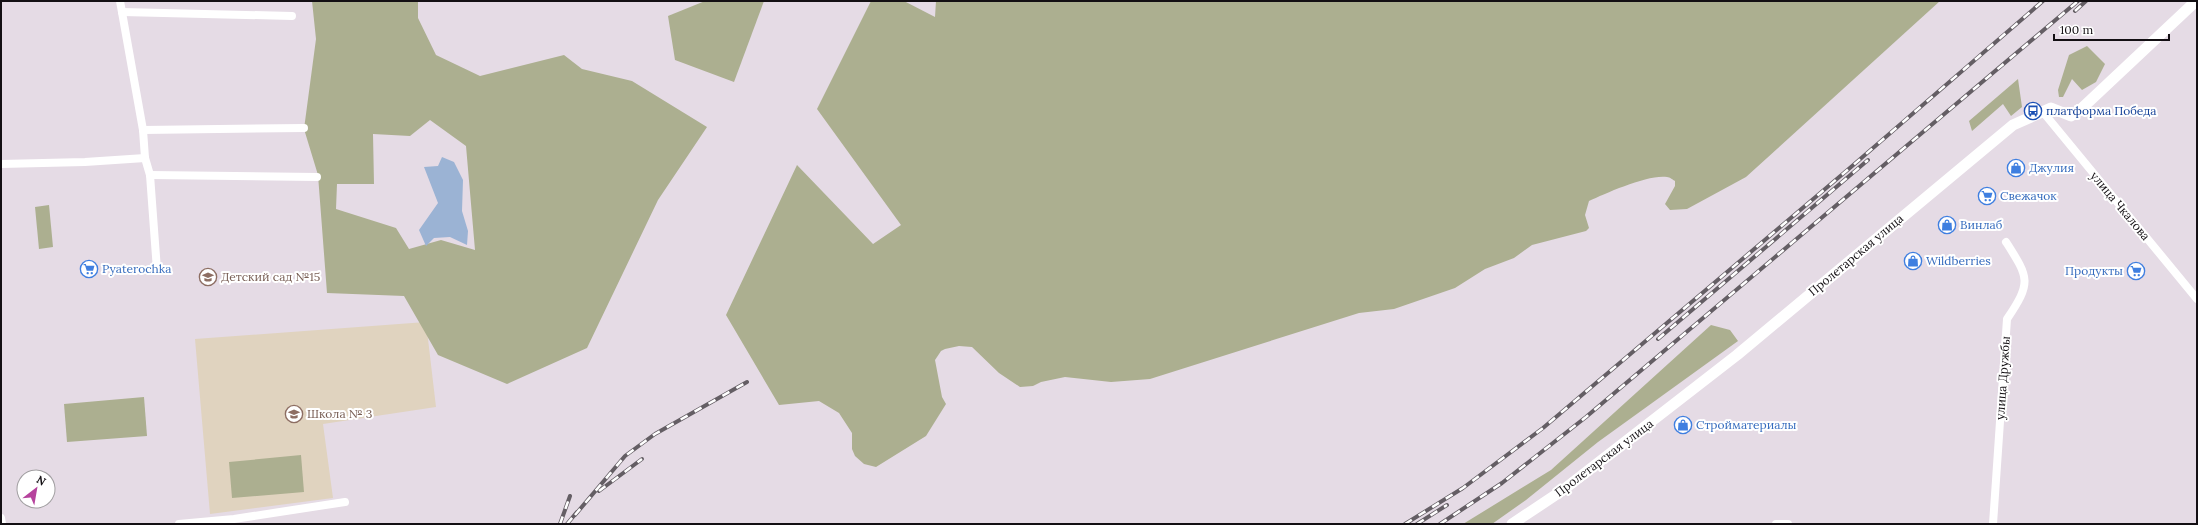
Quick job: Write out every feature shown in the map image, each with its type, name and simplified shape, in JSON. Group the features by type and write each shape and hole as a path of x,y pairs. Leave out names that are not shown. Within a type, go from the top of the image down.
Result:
{"main road":[{"name":"Пролетарская улица","path":"1512,524 1563,490 1737,355 2013,125 2052,108 2070,116 2080,110 2196,1"}],"street":[{"path":"120,1 143,130 145,158 150,175 157,270"},
{"path":"122,12 292,16"},
{"name":"улица Чкалова","path":"2043,112 2197,299"},
{"path":"143,130 304,128"},
{"path":"1,164 86,162 145,158"},
{"path":"150,175 317,177"},
{"name":"улица Дружбы","path":"1993,524 2007,319 2022,297 2025,289 2023,270 2006,242"},
{"path":"179,524 234,518 344,502"},
{"path":"1,518 2,524"},
{"path":"1776,524 1788,524"}],"shaded area":[{"name":"Школа № 3","path":"426,322 436,407 323,424 333,498 210,514 195,339"}],"green space":[{"path":"312,1 418,1 418,18 436,55 480,76 564,55 582,69 632,81 707,127 658,200 587,348 507,384 438,355 404,296 327,293 318,175 304,129 316,39","holes":["430,120 466,146 475,250 441,240 409,249 396,228 336,209 337,184 374,184 373,134 410,136"]},
{"path":"705,1 764,1 734,82 675,60 668,16"},
{"path":"871,1 904,1 935,17 936,1 1940,1 1746,177 1687,209 1670,210 1665,204 1675,186 1675,181 1670,178 1659,177 1639,181 1589,201 1585,215 1589,228 1586,231 1532,245 1514,258 1485,269 1455,288 1394,309 1359,313 1150,379 1111,382 1065,377 1041,382 1033,386 1020,387 999,373 972,347 959,346 945,349 941,351 935,360 942,397 946,404 926,436 876,467 864,464 855,456 852,449 852,433 839,413 819,401 779,405 726,315 797,165 873,244 901,225 817,109"},
{"path":"2087,46 2105,64 2096,82 2082,90 2072,79 2063,97 2059,97 2058,90 2069,55"},
{"path":"2018,79 2022,107 2011,116 2003,104 1972,131 1969,121"},
{"path":"49,205 53,247 39,249 35,207"},
{"path":"1711,325 1730,330 1738,341 1598,442 1526,500 1492,524 1463,524 1551,470"},
{"path":"144,397 147,436 67,442 64,404"},
{"path":"301,455 304,492 232,498 229,462"}],"water":[{"path":"442,157 454,162 463,180 462,211 468,231 467,245 450,237 434,238 426,246 419,230 438,203 424,167 438,166"}],"railway":[{"path":"1405,524 1463,488 1543,428 1851,167 2043,1"},
{"path":"1440,524 1502,483 1586,417 2078,1"},
{"path":"2075,11 2086,1"},
{"path":"1658,339 1868,160"},
{"path":"575,515 625,456 655,434 747,382"},
{"path":"599,491 642,459"},
{"path":"560,524 570,496"},
{"path":"1417,524 1447,505"},
{"path":"567,524 577,512"}],"place":[{"name":"платформа Победа","path":"2033,111"},
{"name":"Джулия","path":"2016,168"},
{"name":"Свежачок","path":"1987,196"},
{"name":"Винлаб","path":"1947,225"},
{"name":"Wildberries","path":"1913,261"},
{"name":"Pyaterochka","path":"89,269"},
{"name":"Продукты","path":"2136,271"},
{"name":"Детский сад №15","path":"208,277"},
{"name":"Школа № 3","path":"294,414"},
{"name":"Стройматериалы","path":"1683,425"}]}
